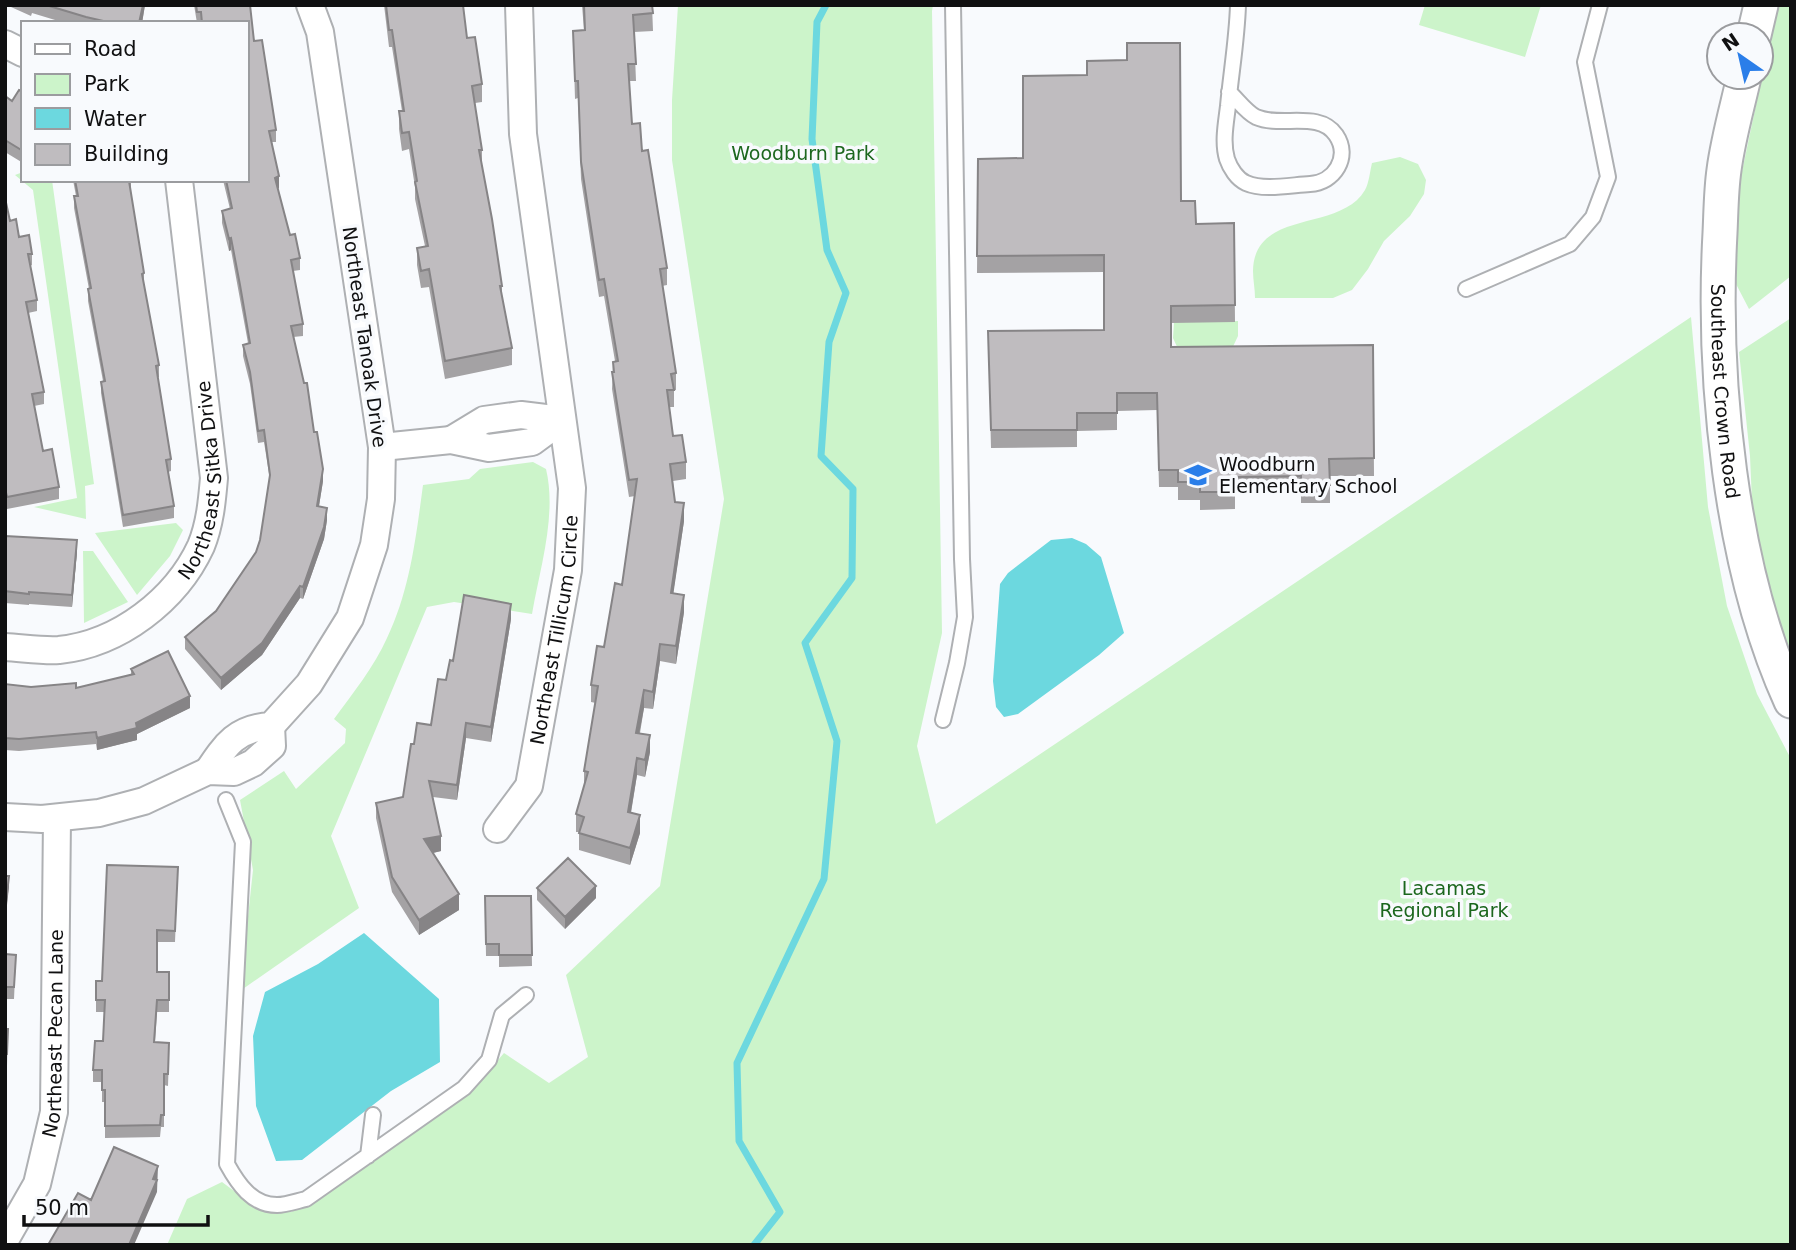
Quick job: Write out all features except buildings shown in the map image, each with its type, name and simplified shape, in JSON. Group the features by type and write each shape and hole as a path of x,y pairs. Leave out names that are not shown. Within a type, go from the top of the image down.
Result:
{"street":[{"name":"Northeast Tanoak Drive","path":"5,817 42,819 99,813 144,801 208,771 234,772 253,763 272,746 271,726 309,684 350,618 374,545 381,499 382,447 320,32 310,5"},
{"name":"Northeast Tillicum Circle","path":"497,829 529,786 568,570 572,488 523,134 519,5"},
{"path":"5,44 21,51"},
{"name":"Southeast Crown Road","path":"1741,91 1724,170 1718,283 1719,340 1727,441 1737,512 1752,586 1765,636 1791,701"},
{"name":"Northeast Sitka Drive","path":"5,647 60,650 106,638 142,617 178,584 201,546 211,514 214,478 179,182"},
{"path":"382,447 451,440 484,420 521,415 562,420"},
{"name":"Northeast Pecan Lane","path":"5,1240 37,1184 54,1112 57,818"}],"lane":[{"path":"943,720 965,617 953,5"},
{"path":"1229,92 1254,116 1274,122 1314,122 1332,130 1338,137 1342,156 1334,174 1317,184 1259,186 1245,183 1233,173 1227,160 1224,138 1238,5"},
{"path":"1466,289 1570,244 1593,217 1608,177 1585,62 1600,5"},
{"path":"226,800 243,842 227,1164 236,1181 254,1200 277,1205 306,1199 464,1088 489,1060 502,1015 526,995"},
{"path":"368,1156 373,1115"}],"green space":[{"name":"Lacamas Regional Park","path":"678,5 933,5 942,633 917,746 936,824 1691,317 1708,507 1727,606 1757,694 1791,759 1791,1245 167,1245 187,1199 222,1182 253,1205 291,1212 332,1190 469,1094 504,1053 549,1083 588,1057 566,975 660,886 724,499 672,160 672,100"},
{"path":"1425,5 1541,5 1525,57 1419,25"},
{"path":"1777,5 1791,5 1791,276 1749,309 1736,284 1736,200 1759,91 1775,91 1774,21"},
{"path":"1400,157 1418,164 1426,180 1424,194 1410,216 1384,241 1352,290 1333,298 1255,298 1253,271 1257,251 1267,238 1282,229 1337,212 1353,203 1365,190 1372,163"},
{"path":"23,182 52,182 94,484 85,486 86,519 34,507 77,498 33,190"},
{"path":"1791,318 1791,652 1775,622 1761,564 1752,502 1739,352"},
{"path":"1238,321 1238,336 1229,355 1179,351 1173,338 1174,322"},
{"path":"533,462 546,469 550,505 532,614 454,602 427,607 331,836 359,908 240,991 253,870 240,800 284,771 296,789 345,743 346,729 334,719 376,659 395,620 411,563 423,485 469,479 480,469"},
{"path":"176,523 183,530 170,556 137,595 95,533"},
{"path":"83,551 93,551 128,602 84,623"}],"water":[{"path":"1072,538 1086,544 1101,557 1124,633 1099,655 1018,714 1004,717 996,707 993,681 1000,584 1008,573 1051,540"},
{"path":"364,933 439,999 440,1062 391,1091 302,1160 276,1161 256,1106 253,1036 265,992 318,964"}],"waterway":[{"path":"754,1245 780,1212 739,1141 737,1063 824,879 837,741 805,643 852,578 853,489 821,456 829,342 846,293 827,250 812,139 817,22 826,5"}],"place":[{"name":"Woodburn Elementary School","path":"1198,475"}],"park label":[{"name":"Woodburn Park","path":"803,153"}]}
